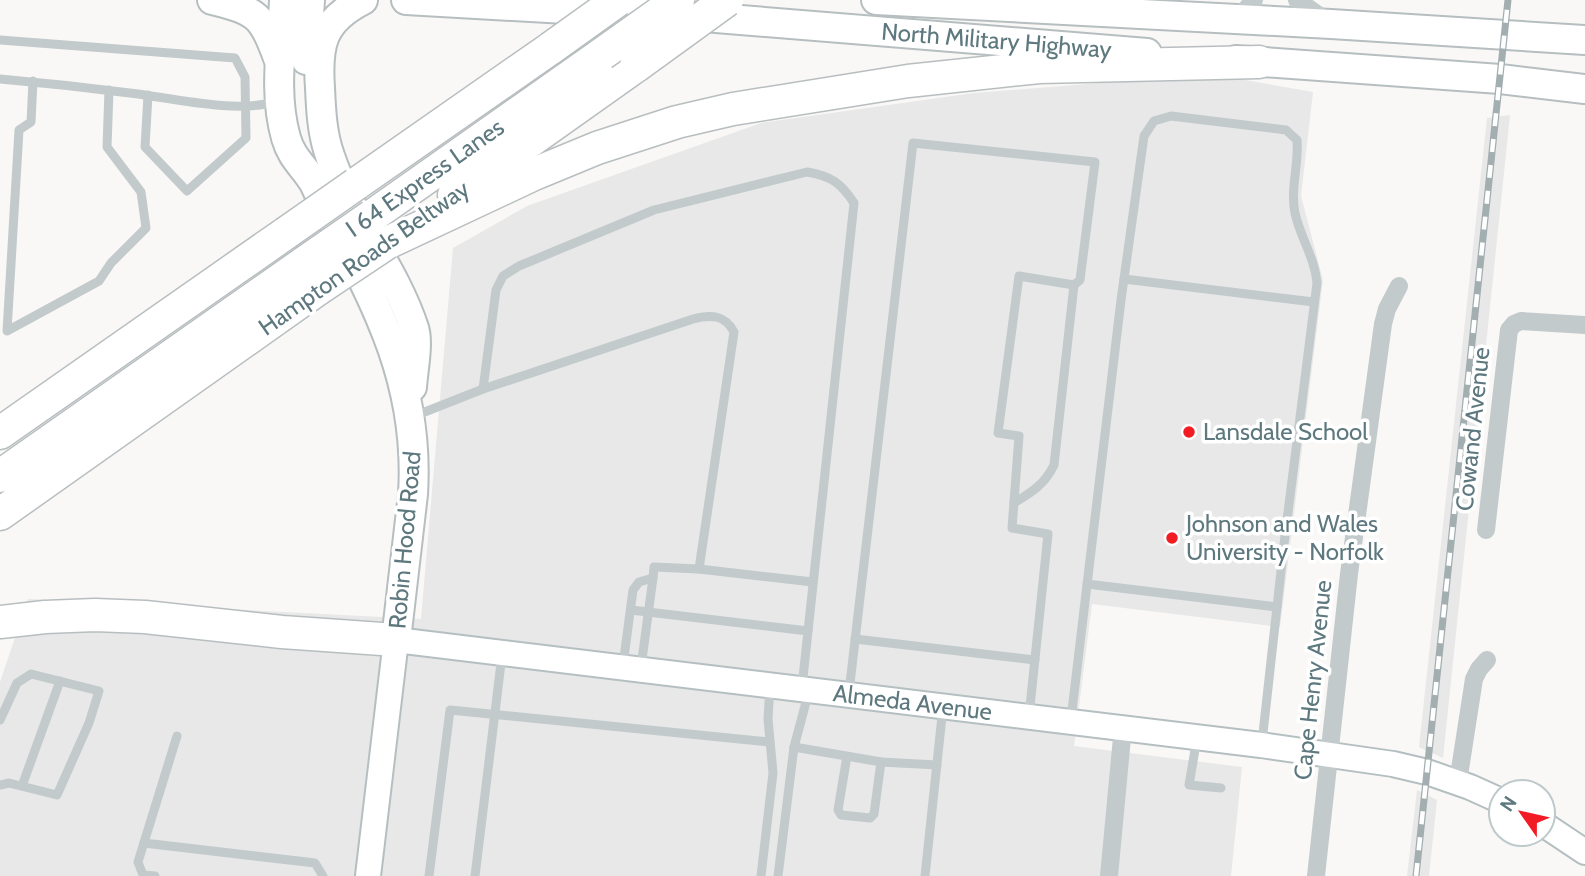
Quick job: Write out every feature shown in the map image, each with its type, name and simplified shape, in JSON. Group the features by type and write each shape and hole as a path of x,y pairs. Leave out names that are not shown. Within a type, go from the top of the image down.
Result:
{"highway":[{"path":"0,433 618,0"},
{"name":"I 64 Express Lanes","path":"0,477 311,276 372,216 678,0"},
{"name":"Hampton Roads Beltway","path":"0,514 311,276 387,243 727,0"},
{"path":"387,243 534,174 597,148 677,122 733,109 908,81 1039,66 1259,62"},
{"path":"0,622 58,617 145,617 282,632 396,640"}],"main road":[{"path":"212,0 244,8 263,23 279,62"},
{"name":"Robin Hood Road","path":"284,0 279,100 292,155 313,181 382,318 392,344 410,417 414,489 396,640"},
{"name":"Robin Hood Road","path":"310,0 306,74 313,181"},
{"path":"363,0 341,12 332,22 321,43 319,73 324,131 337,175 405,304 415,332 410,417"},
{"name":"North Military Highway","path":"406,0 704,17 1577,85"},
{"name":"North Military Highway","path":"876,0 1244,9 1331,24 1585,40"}],"street":[{"path":"1297,0 1331,24"},
{"name":"Cape Henry Avenue","path":"1316,876 1354,536 1383,324 1387,309 1399,286"},
{"name":"Cowand Avenue","path":"1486,530 1509,330 1521,321 1585,325"},
{"name":"Almeda Avenue","path":"396,640 1261,745 1329,757 1393,764 1458,782 1487,795"},
{"name":"Robin Hood Road","path":"368,876 396,640"},
{"path":"1458,782 1474,679 1487,660"},
{"path":"1109,876 1123,727"},
{"path":"1557,831 1583,845"}],"lane":[{"path":"0,40 235,58 245,77 246,138 187,191 145,147 148,95"},
{"path":"0,79 209,104 263,106 279,100"},
{"path":"33,82 31,122 19,130 7,331 99,281 111,263 146,228 141,192 107,147 109,90"},
{"path":"1071,721 1124,279 1144,136 1154,121 1171,116 1286,130 1297,141 1295,211 1316,270 1317,283 1261,745"},
{"path":"849,694 913,143 1095,162 1080,281 1074,285 1019,276 999,433 1019,436 1012,528 1048,534 1029,716"},
{"path":"483,388 496,290 503,276 519,266 653,210 807,172 825,175 844,188 854,204 808,631 806,689 794,747 778,876"},
{"path":"1124,279 1314,302"},
{"path":"1014,503 1047,479 1054,465 1074,285"},
{"path":"410,417 483,388 706,315 720,317 730,324 734,332 699,569"},
{"path":"632,667 649,611 654,567 699,569 813,582"},
{"path":"632,667 633,590 639,582 653,578"},
{"path":"1087,584 1277,607"},
{"path":"631,610 808,631"},
{"path":"855,639 1035,660"},
{"path":"475,876 502,651"},
{"path":"0,720 17,682 31,674 99,691 89,723 57,795 9,783 0,785"},
{"path":"22,786 60,681"},
{"path":"761,876 773,774 768,719 770,685"},
{"path":"925,876 943,705"},
{"path":"429,876 450,710 771,743"},
{"path":"155,876 143,875 138,862 177,736"},
{"path":"1197,737 1189,785 1221,788"},
{"path":"794,747 881,762 937,765"},
{"path":"846,756 838,810 841,815 870,818 874,814 881,762"},
{"path":"144,843 314,863 323,876"}],"shaded area":[{"path":"1211,74 1313,92 1301,196 1323,280 1280,627 1092,604 1074,746 1242,767 1231,876 0,876 0,682 28,599 421,619 453,248 527,206 761,123 974,93"},
{"path":"1510,115 1443,758 1419,747 1487,118"},
{"path":"1417,790 1437,800 1429,876 1407,876"}],"railway":[{"path":"1416,876 1508,0"}],"place":[{"name":"Lansdale School","path":"1189,432"},
{"name":"Johnson and Wales University - Norfolk","path":"1172,538"}]}
